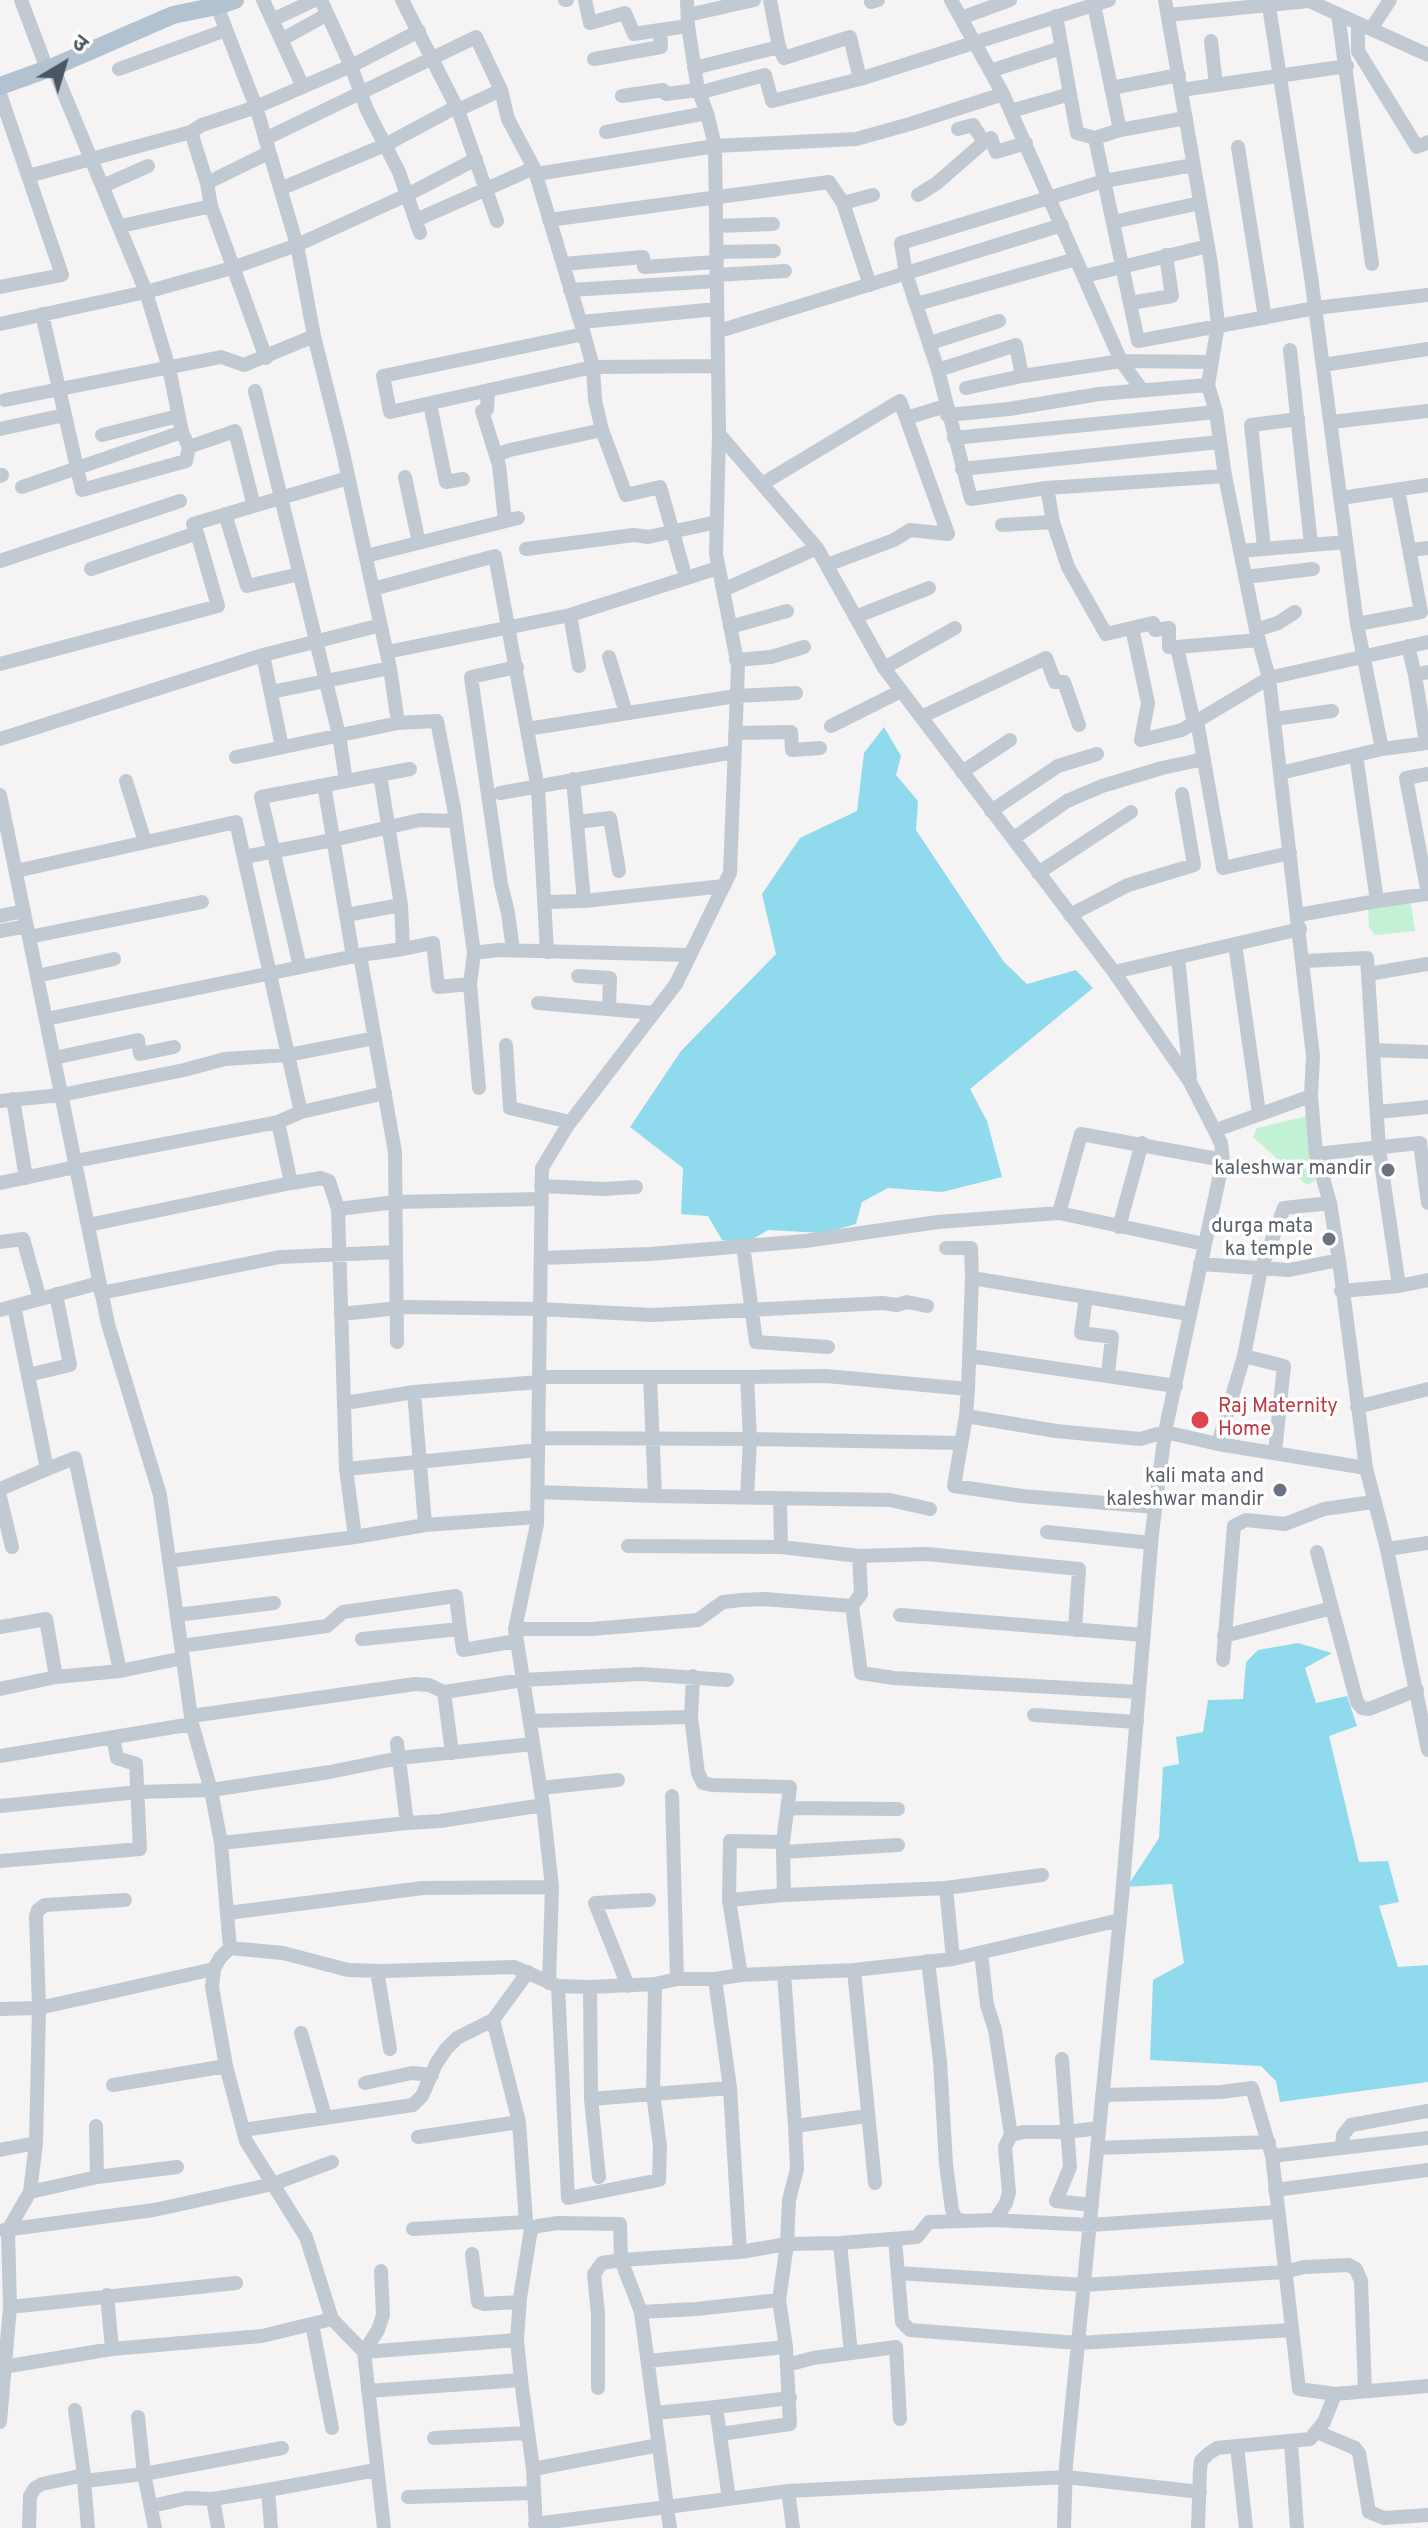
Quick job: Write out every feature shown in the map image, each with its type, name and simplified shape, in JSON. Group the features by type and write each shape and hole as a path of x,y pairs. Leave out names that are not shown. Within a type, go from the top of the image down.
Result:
{"main road":[{"path":"0,86 50,68 169,7 226,3"}],"street":[{"path":"21,0 121,226 146,292 169,368 182,432 189,447 186,461 82,490 42,314"},
{"path":"263,0 303,87"},
{"path":"272,20 318,0 351,66 418,226 486,189 535,171 715,146 856,139 1003,94"},
{"path":"402,0 457,108 497,221"},
{"path":"585,0 590,23 625,13 634,34 660,30 688,13 754,0"},
{"path":"770,0 784,58 850,37 860,79"},
{"path":"951,0 1003,94 1121,361 1142,390"},
{"path":"961,18 1010,0"},
{"path":"1390,0 1364,26 1358,51 1417,147 1428,142"},
{"path":"622,96 663,90 666,94 698,92 765,75 772,101 860,79 1099,1 1120,130"},
{"path":"1428,55 1330,7 1309,1 1167,7 1208,246 1218,324 1208,385 1216,412 1225,476 1257,635 1269,678 1313,1056 1311,1096 1316,1154 1330,1203 1366,1468 1387,1549 1428,1750"},
{"path":"1268,2 1315,308 1357,624 1382,749"},
{"path":"226,3 226,30 256,107 297,245 314,336 387,652 398,723"},
{"path":"1330,7 1347,66 1372,264"},
{"path":"655,1984 653,2094 660,2146 659,2180 568,2198 554,1985 552,1887 543,1805 516,1635 537,1517 542,1168 570,1122 676,984 730,873 736,660 716,554 719,331 715,146 698,92 688,13"},
{"path":"281,40 326,15"},
{"path":"1056,16 1077,133 1095,138 1120,130 1186,118"},
{"path":"119,69 226,30"},
{"path":"594,59 661,47 660,30"},
{"path":"28,176 191,132 351,66 419,31"},
{"path":"207,183 361,93 476,37 501,90 508,119 535,171 593,367 595,400 602,430 626,495 660,487 683,568"},
{"path":"1211,41 1216,85"},
{"path":"694,68 779,47"},
{"path":"990,71 1061,48"},
{"path":"1111,88 1180,82 1216,85 1347,66"},
{"path":"280,189 385,145 457,108 501,90"},
{"path":"0,94 62,275 0,287"},
{"path":"1011,111 1070,94"},
{"path":"606,132 707,113"},
{"path":"958,129 973,125 984,142"},
{"path":"191,132 211,206 266,358"},
{"path":"918,195 991,138 996,152 1026,143"},
{"path":"1095,138 1138,341 1315,308 1428,295"},
{"path":"1238,147 1265,318"},
{"path":"0,324 146,292 232,268 297,245 407,195 476,159"},
{"path":"1193,165 1104,181 901,243 906,274 938,370 971,499 1047,488 1225,476"},
{"path":"103,186 148,166"},
{"path":"549,220 829,182 843,203 870,285"},
{"path":"843,203 873,195"},
{"path":"1113,222 1200,203"},
{"path":"121,226 211,206"},
{"path":"716,226 773,224"},
{"path":"719,331 1062,225"},
{"path":"1085,276 1208,246"},
{"path":"570,290 716,268 774,251"},
{"path":"1130,303 1172,296 1166,255"},
{"path":"563,264 643,257 644,267 785,271"},
{"path":"917,304 1076,259"},
{"path":"717,309 582,328 383,376 390,412 593,367 718,366"},
{"path":"930,343 999,321"},
{"path":"5,400 221,357 244,365 314,336"},
{"path":"938,370 1016,345 1022,376"},
{"path":"1323,365 1428,349"},
{"path":"1290,350 1311,544"},
{"path":"966,388 1121,361 1212,362"},
{"path":"906,418 946,410 1208,385"},
{"path":"255,391 339,735 346,781"},
{"path":"366,556 511,520 482,411 487,409 488,391"},
{"path":"762,484 900,401 948,534 910,530 894,540 827,565"},
{"path":"430,404 446,482 463,479"},
{"path":"1331,422 1428,411"},
{"path":"954,438 1216,412"},
{"path":"0,429 65,415"},
{"path":"102,435 178,416"},
{"path":"1264,548 1251,425 1298,419"},
{"path":"496,455 602,430"},
{"path":"189,447 235,431 254,506"},
{"path":"22,487 182,432"},
{"path":"719,434 817,548 884,668 1114,972 1190,1082 1221,1143 1223,1160 1165,1432 1155,1507 1120,1920 1066,2477 1064,2528"},
{"path":"962,469 1219,442"},
{"path":"405,477 419,543"},
{"path":"0,664 218,606 193,524 348,478"},
{"path":"1341,498 1428,485"},
{"path":"1047,488 1053,522 1068,567 1106,634 1153,623 1155,630 1169,628 1169,647 1177,647 1257,635 1295,612"},
{"path":"1357,624 1421,612 1398,490"},
{"path":"0,561 180,501"},
{"path":"225,514 247,586 300,574"},
{"path":"526,549 634,535 648,537 717,522"},
{"path":"1002,525 1053,522"},
{"path":"91,569 197,533"},
{"path":"1240,551 1346,542"},
{"path":"723,590 817,548"},
{"path":"1410,550 1428,548"},
{"path":"373,589 495,556 538,789 547,952"},
{"path":"387,652 570,615 718,568"},
{"path":"1245,577 1313,569"},
{"path":"855,617 929,588"},
{"path":"730,627 787,611"},
{"path":"570,615 579,666"},
{"path":"0,739 263,655 381,625"},
{"path":"884,668 955,628"},
{"path":"1132,628 1148,703 1141,740 1182,730 1269,678 1428,642"},
{"path":"1280,773 1382,749 1427,743 1422,674 1408,646"},
{"path":"736,660 771,657 804,647"},
{"path":"1177,647 1204,759 1223,868"},
{"path":"263,655 282,747"},
{"path":"609,657 626,713"},
{"path":"921,717 1046,658 1055,682 1064,682 1079,725"},
{"path":"513,950 471,677 517,667"},
{"path":"271,692 390,668"},
{"path":"831,726 901,691"},
{"path":"527,729 736,696 796,693"},
{"path":"1274,719 1332,711"},
{"path":"236,757 398,723 437,721 474,953 470,984 479,1088"},
{"path":"735,733 791,732 792,750 820,748"},
{"path":"962,772 1010,740"},
{"path":"500,793 538,789 573,779 734,752"},
{"path":"991,811 1058,766 1097,754"},
{"path":"1356,755 1377,901"},
{"path":"1014,838 1067,801 1102,786 1204,759"},
{"path":"300,967 261,797 410,769"},
{"path":"1114,972 1235,944 1299,922 1377,901 1428,894 1406,778 1428,774"},
{"path":"380,775 401,905 403,949"},
{"path":"573,779 584,901"},
{"path":"126,781 145,842"},
{"path":"324,785 346,915 375,1038 395,1152 397,1342"},
{"path":"1182,794 1194,865"},
{"path":"0,795 5,844 16,871 108,1324 160,1495 192,1720 211,1790 221,1843 230,1948 214,1969 212,1987 226,2066 243,2130 255,2157 306,2237 332,2319 364,2352 384,2528"},
{"path":"1038,873 1131,812"},
{"path":"577,822 610,818 619,871"},
{"path":"244,857 420,820 454,821"},
{"path":"16,871 236,822 301,1112"},
{"path":"1070,915 1128,885 1194,865 1223,868 1290,853"},
{"path":"546,902 584,901 724,886"},
{"path":"0,931 202,902"},
{"path":"346,915 401,905"},
{"path":"0,916 26,925"},
{"path":"46,1019 356,955 433,943 438,987 470,984"},
{"path":"1235,944 1259,1113"},
{"path":"474,953 513,950 690,955"},
{"path":"1178,957 1190,1082"},
{"path":"1303,961 1367,958 1379,1149 1399,1286"},
{"path":"37,976 114,959"},
{"path":"1368,974 1428,964"},
{"path":"578,976 610,978 609,1009"},
{"path":"538,1003 654,1013"},
{"path":"26,1178 6,1100 61,1095 225,1059 288,1055 375,1038"},
{"path":"54,1058 138,1040 140,1054 174,1047"},
{"path":"506,1045 510,1108 570,1122"},
{"path":"1373,1050 1428,1052"},
{"path":"0,1183 75,1164 278,1122 301,1112 385,1093"},
{"path":"1216,1130 1311,1096"},
{"path":"1378,1112 1428,1107"},
{"path":"278,1122 291,1183"},
{"path":"1059,1213 1081,1134 1223,1160"},
{"path":"1119,1227 1142,1143"},
{"path":"1316,1154 1420,1143 1428,1203"},
{"path":"88,1225 291,1183 321,1178 329,1181 338,1209 346,1469 355,1537"},
{"path":"338,1209 396,1202 636,1187"},
{"path":"1218,1444 1244,1356 1261,1269 1284,1208 1330,1203"},
{"path":"541,1258 650,1254 805,1241 938,1222 1059,1213 1204,1244"},
{"path":"0,1242 23,1239 40,1299"},
{"path":"743,1245 756,1342 828,1347"},
{"path":"946,1248 971,1248 968,1389 954,1486 1022,1496 1155,1507"},
{"path":"47,1469 28,1375 7,1308 56,1294 280,1257 396,1252"},
{"path":"1200,1264 1289,1270 1339,1260"},
{"path":"972,1278 1189,1314"},
{"path":"1341,1291 1428,1280"},
{"path":"28,1375 70,1365 56,1294"},
{"path":"1086,1297 1081,1333 1112,1337 1108,1374"},
{"path":"341,1314 397,1308 540,1309 652,1315 907,1302 927,1306"},
{"path":"970,1356 1176,1386"},
{"path":"1244,1356 1284,1366 1275,1452"},
{"path":"345,1403 414,1392 539,1379 826,1376 968,1389"},
{"path":"650,1377 655,1496"},
{"path":"747,1377 750,1439 747,1498"},
{"path":"1357,1407 1428,1389"},
{"path":"414,1392 425,1525"},
{"path":"966,1416 1056,1431 1140,1439 1165,1432 1218,1444 1366,1468"},
{"path":"346,1469 420,1462 538,1444 653,1437 961,1443"},
{"path":"0,1489 75,1458 120,1671"},
{"path":"537,1492 890,1500 930,1509"},
{"path":"0,1497 12,1547"},
{"path":"780,1499 781,1547"},
{"path":"1223,1660 1234,1526 1246,1520 1285,1524 1324,1509 1373,1502"},
{"path":"169,1561 425,1525 537,1517"},
{"path":"1047,1532 1151,1543"},
{"path":"1387,1549 1428,1543"},
{"path":"628,1546 781,1547 859,1556 927,1554 1079,1569 1075,1630"},
{"path":"1317,1552 1357,1702 1362,1708 1380,1706 1417,1690"},
{"path":"859,1556 861,1594 852,1606 861,1673 894,1678 1139,1692"},
{"path":"0,1689 56,1677 120,1671 182,1652 327,1626 343,1612 456,1596 463,1650 516,1635 698,1620 708,1616 723,1602 764,1599 852,1606"},
{"path":"177,1615 274,1603"},
{"path":"1224,1636 1332,1608"},
{"path":"900,1615 1144,1635"},
{"path":"0,1627 46,1619 56,1677"},
{"path":"362,1639 460,1629"},
{"path":"0,1756 192,1720 415,1684 429,1685 444,1692 523,1680 641,1674 727,1680"},
{"path":"693,1676 691,1717 698,1773 703,1783 790,1787 783,1847 784,1895"},
{"path":"444,1692 452,1753"},
{"path":"1034,1715 1137,1722"},
{"path":"530,1721 691,1717"},
{"path":"0,1861 140,1849 136,1764 117,1758 113,1737"},
{"path":"0,1806 138,1792 211,1790 330,1772 398,1750 452,1753 533,1744"},
{"path":"398,1750 407,1823"},
{"path":"540,1788 618,1780"},
{"path":"672,1796 677,1979"},
{"path":"221,1843 440,1821 543,1805"},
{"path":"788,1808 898,1809"},
{"path":"741,1975 729,1900 730,1841 783,1847 898,1845"},
{"path":"729,1900 946,1888 1042,1875"},
{"path":"228,1913 423,1888 552,1887"},
{"path":"946,1888 953,1959"},
{"path":"0,2422 10,2307 4,2230 30,2192 36,2143 39,2008 36,1916 45,1905 125,1900"},
{"path":"628,1986 595,1903 649,1900"},
{"path":"230,1948 283,1953 348,1970 514,1967 554,1985 628,1986 677,1979 854,1970 953,1959 1120,1920"},
{"path":"981,1953 987,2005 995,2030 1011,2135 1005,2147 1009,2193 995,2220"},
{"path":"928,1961 940,2061 950,2195 956,2219 964,2221"},
{"path":"0,2009 39,2008 214,1969"},
{"path":"854,1970 875,2183"},
{"path":"377,1971 390,2049"},
{"path":"243,2130 413,2105 422,2096 441,2056 457,2038 493,2020 528,1972"},
{"path":"720,2434 790,2424 786,2347 779,2300 789,2200 797,2169 784,1973"},
{"path":"715,1979 730,2088 740,2252"},
{"path":"590,1987 591,2099 599,2177"},
{"path":"493,2020 519,2122 528,2226 517,2340 533,2469 535,2526 788,2491 1066,2477 1200,2492"},
{"path":"301,2033 325,2116"},
{"path":"1048,2223 1070,2167 1062,2059"},
{"path":"113,2085 226,2066"},
{"path":"365,2083 412,2073 432,2075"},
{"path":"591,2099 730,2088"},
{"path":"1102,2095 1221,2092 1252,2088 1271,2149 1299,2389 1335,2394 1428,2386"},
{"path":"1342,2148 1343,2135 1351,2125 1428,2111"},
{"path":"795,2126 867,2116"},
{"path":"418,2137 519,2122"},
{"path":"96,2126 97,2177"},
{"path":"1011,2135 1099,2128"},
{"path":"1097,2148 1342,2148 1428,2138"},
{"path":"0,2150 36,2143"},
{"path":"4,2230 154,2210 273,2184 332,2162"},
{"path":"30,2192 97,2177 177,2167"},
{"path":"1275,2190 1428,2170"},
{"path":"1056,2201 1092,2205"},
{"path":"598,2388 598,2314 594,2274 602,2263 740,2252 787,2244 917,2237 929,2222 995,2220 1090,2225 1277,2212"},
{"path":"413,2229 558,2223 620,2224 621,2260 641,2312 670,2528"},
{"path":"895,2239 902,2322 910,2330 1078,2343 1292,2330"},
{"path":"840,2243 851,2353"},
{"path":"472,2254 478,2302 519,2302"},
{"path":"898,2273 1084,2285 1349,2265 1356,2269 1362,2292 1365,2391"},
{"path":"364,2352 378,2330 383,2315 381,2271"},
{"path":"10,2307 236,2283"},
{"path":"107,2295 112,2349"},
{"path":"641,2312 779,2300"},
{"path":"3,2367 112,2349 262,2336 332,2319"},
{"path":"312,2324 332,2428"},
{"path":"364,2352 517,2340"},
{"path":"648,2361 786,2347"},
{"path":"787,2365 813,2358 896,2347 900,2419"},
{"path":"368,2391 521,2380"},
{"path":"1198,2528 1201,2461 1217,2448 1310,2439 1324,2422 1335,2394"},
{"path":"655,2413 790,2398"},
{"path":"716,2407 729,2499"},
{"path":"75,2410 88,2528"},
{"path":"138,2417 144,2474 155,2528"},
{"path":"1317,2432 1355,2448 1359,2453 1369,2512 1384,2518 1428,2515"},
{"path":"434,2438 527,2433"},
{"path":"1291,2443 1297,2528"},
{"path":"533,2469 659,2445"},
{"path":"1237,2446 1246,2528"},
{"path":"29,2528 30,2496 35,2488 84,2478 144,2474 282,2448"},
{"path":"152,2506 187,2498 213,2499 376,2470"},
{"path":"268,2490 271,2528"},
{"path":"788,2491 793,2528"},
{"path":"408,2497 533,2493"},
{"path":"213,2499 218,2528"}],"green space":[{"path":"1401,901 1411,905 1415,931 1375,935 1369,927 1368,908"},
{"path":"1316,1114 1315,1181 1307,1185 1253,1137 1257,1128"}],"water":[{"path":"884,727 901,756 896,775 918,801 916,830 1004,962 1027,984 1076,970 1093,988 970,1089 987,1121 1002,1177 942,1192 888,1188 862,1202 856,1224 824,1233 768,1230 746,1243 722,1240 708,1216 681,1214 683,1168 630,1127 681,1051 776,954 762,894 800,838 857,811 864,753"},
{"path":"1298,1643 1332,1653 1305,1668 1316,1703 1347,1696 1357,1726 1329,1736 1359,1862 1388,1861 1399,1902 1379,1906 1398,1967 1428,1965 1428,2082 1280,2102 1276,2081 1261,2066 1150,2060 1153,1980 1184,1963 1172,1884 1127,1887 1159,1838 1163,1767 1179,1764 1176,1737 1203,1732 1208,1700 1243,1699 1246,1662 1258,1650"}],"place":[{"name":"kaleshwar mandir","path":"1388,1170"},
{"name":"durga mata ka temple","path":"1329,1239"},
{"name":"Raj Maternity Home","path":"1200,1420"},
{"name":"kali mata and kaleshwar mandir","path":"1280,1490"}]}
